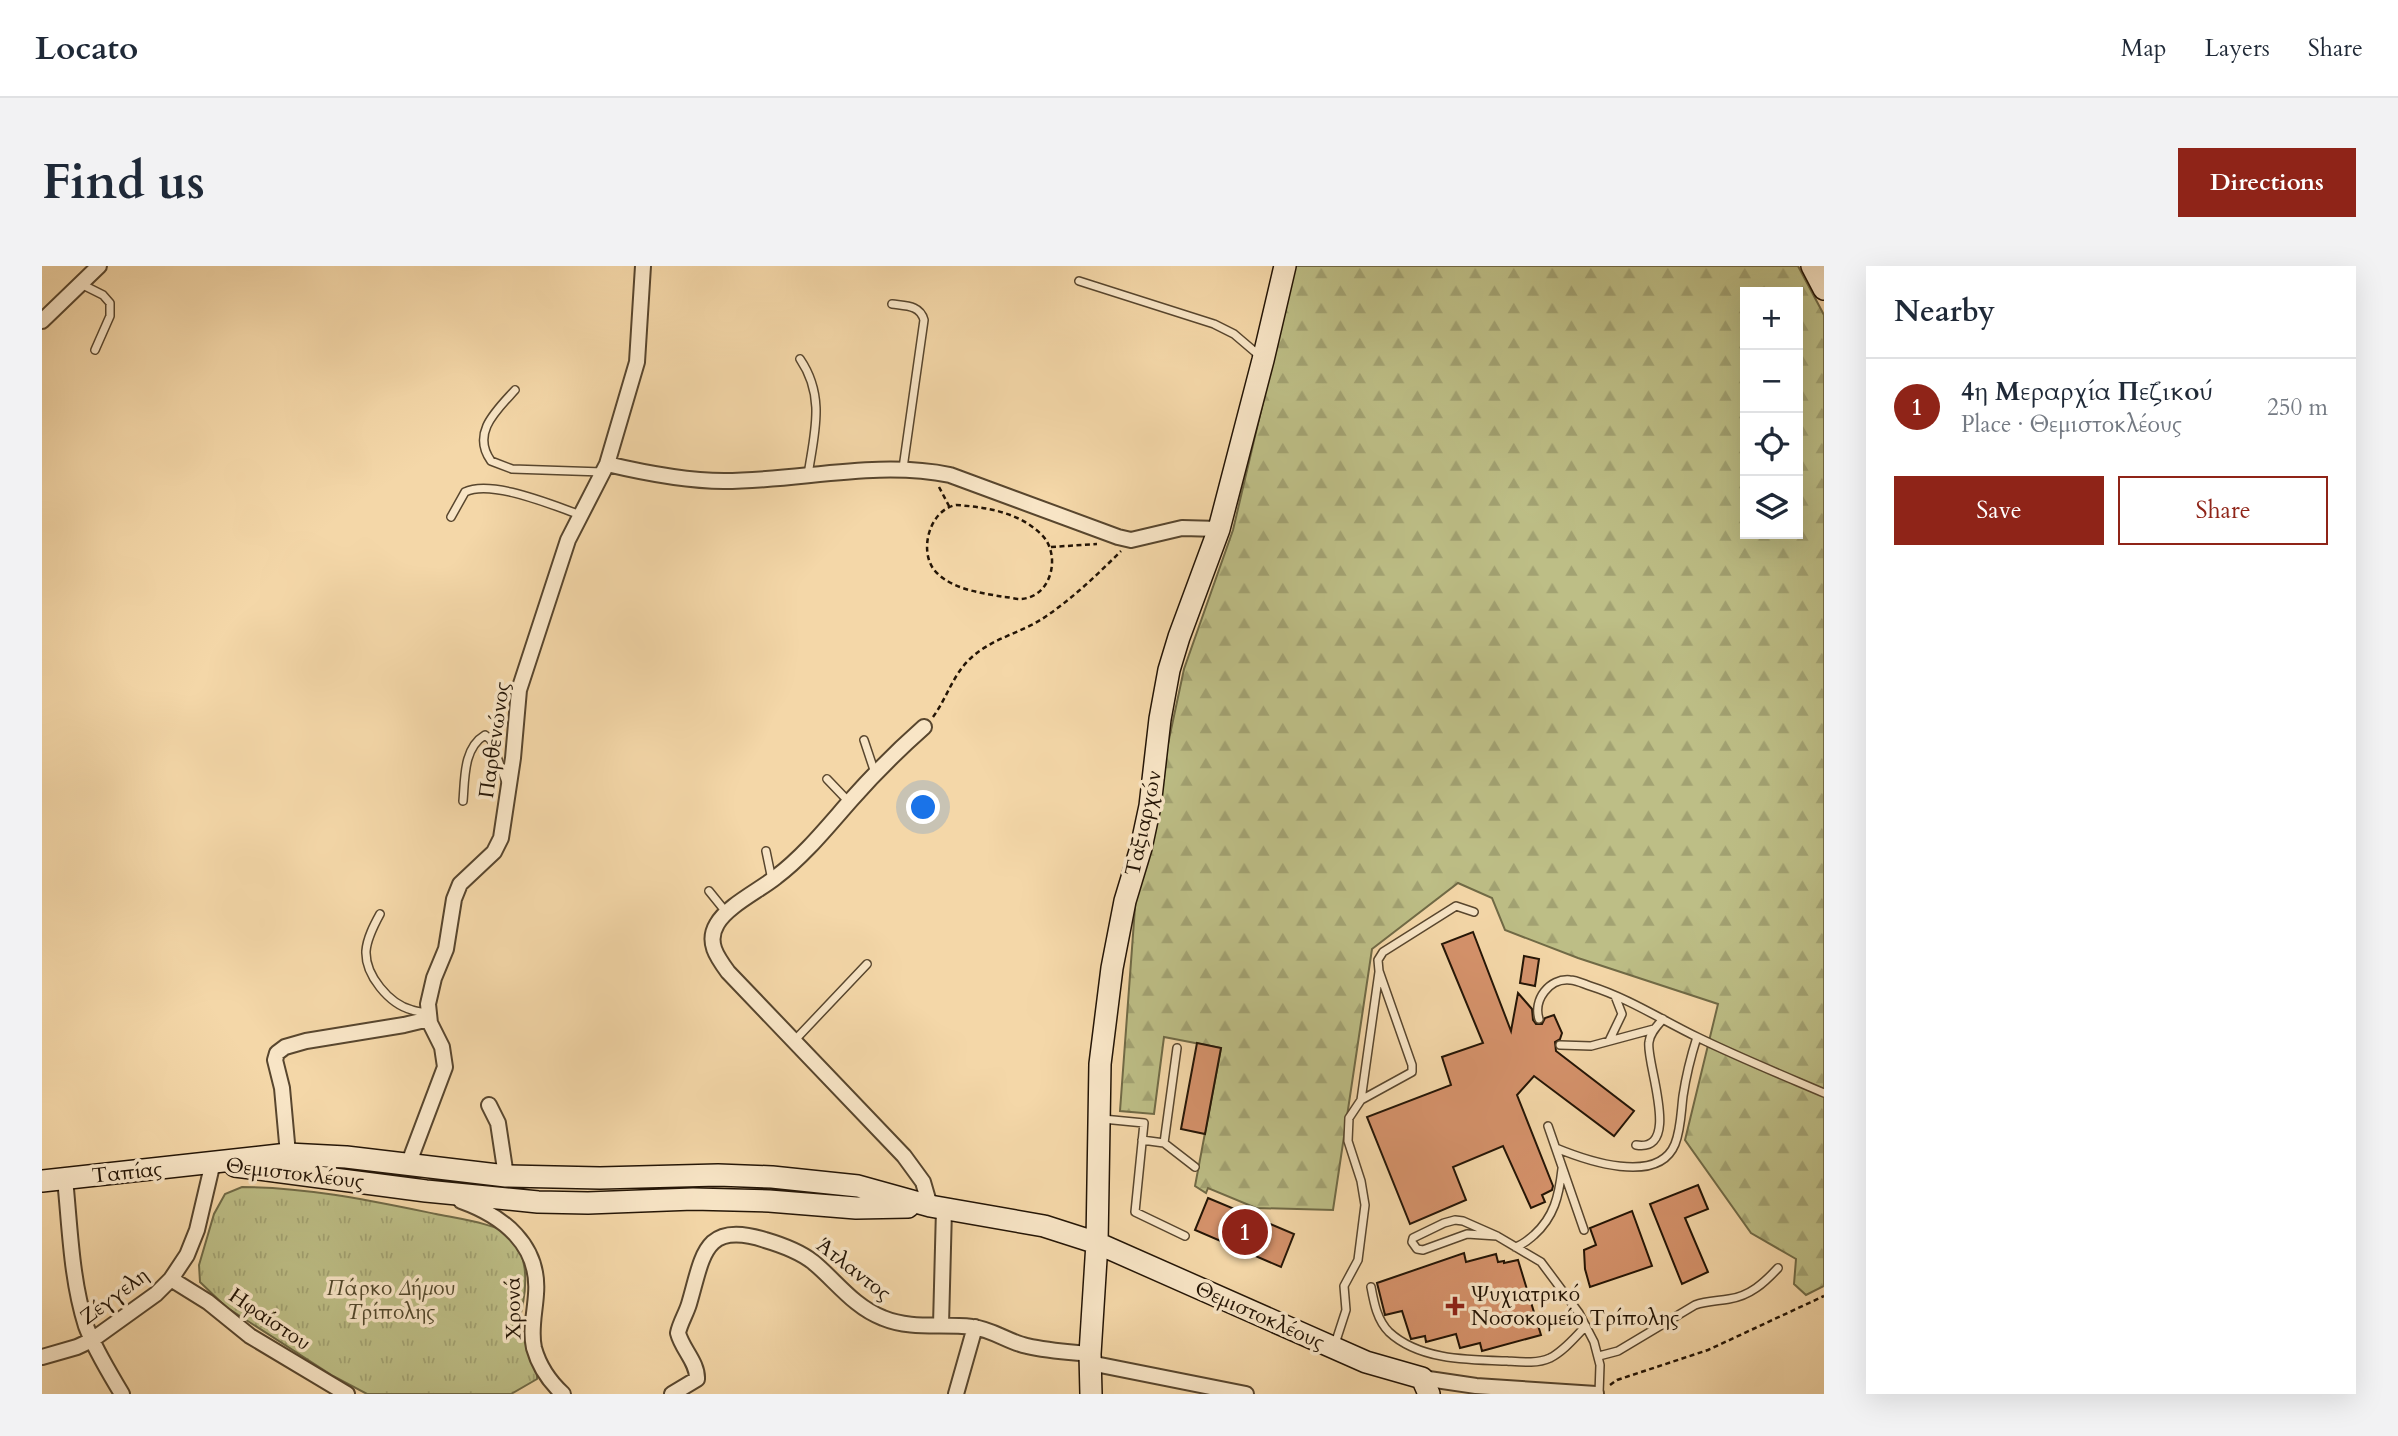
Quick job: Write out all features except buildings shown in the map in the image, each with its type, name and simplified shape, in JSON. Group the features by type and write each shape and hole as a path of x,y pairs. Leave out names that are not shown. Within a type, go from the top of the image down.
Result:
{"street":[{"path":"42,321 99,266"},
{"name":"Παρθενώνος","path":"429,1016 429,993 446,949 456,891 464,879 497,848 501,838 519,691 568,540 605,468 638,356 643,266"},
{"name":"Ταξιαρχών","path":"1091,1394 1100,1064 1106,1003 1125,901 1142,848 1150,806 1165,690 1179,637 1219,529 1264,360 1284,266"},
{"path":"1812,266 1824,289"},
{"path":"605,468 711,480 903,468 950,474 1131,540 1182,528 1219,529"},
{"path":"924,727 772,880 727,913 718,922 712,935 717,957 728,972 904,1156 923,1182 937,1207 941,1325"},
{"path":"289,1154 285,1111 275,1060 277,1053 285,1047 306,1041 404,1025 429,1016 442,1047 445,1067 408,1165"},
{"path":"489,1105 498,1123 506,1176"},
{"name":"Θεμιστοκλέους","path":"213,1162 289,1154 346,1157 506,1176 600,1178 718,1175 772,1177 858,1186 937,1207 1044,1226 1097,1243 1425,1386 1601,1392"},
{"name":"Θεμιστοκλέους","path":"213,1162 426,1191 538,1202 693,1199 769,1201 856,1209 937,1207"},
{"name":"Ταπίας","path":"42,1181 213,1162"},
{"name":"Ζέγγελη","path":"42,1357 77,1348 92,1340 156,1294 171,1279 187,1255 197,1230 213,1162"},
{"path":"65,1179 77,1288 92,1340 122,1394"},
{"name":"Χρονά","path":"426,1191 461,1200 491,1214 517,1234 526,1247 537,1280 532,1335 534,1349 548,1377 563,1394"},
{"name":"Άτλαντος","path":"672,1394 698,1377 678,1334 699,1266 707,1249 717,1238 739,1234 785,1246 809,1259 844,1293 871,1313 907,1326 975,1327 1025,1346 1247,1394"},
{"name":"Ηφαίστου","path":"171,1279 208,1302 250,1336 347,1394"},
{"path":"956,1394 975,1327"}],"lane":[{"path":"1079,281 1214,324 1234,334 1264,360"},
{"path":"80,284 103,295 110,303 110,316 95,350"},
{"path":"892,303 917,309 924,320 903,468"},
{"path":"800,359 812,378 817,402 808,475"},
{"path":"515,390 486,424 483,443 491,461 512,469 605,468"},
{"path":"451,517 465,492 476,488 525,497 582,515"},
{"path":"463,801 470,751 485,735 491,740 509,789"},
{"path":"864,740 875,774"},
{"path":"827,779 849,802"},
{"path":"766,851 772,880"},
{"path":"709,891 727,913"},
{"path":"1362,1100 1379,971 1378,960 1383,952 1456,906 1474,912"},
{"path":"380,914 369,940 368,965 382,989 410,1010 429,1016"},
{"path":"794,1041 867,964"},
{"path":"1333,1347 1346,1310 1344,1286 1358,1260 1365,1205 1347,1125 1352,1111 1362,1100 1412,1072 1412,1065 1379,971"},
{"path":"1539,1019 1537,1001 1544,992 1558,982 1570,980 1615,996 1697,1037 1824,1093"},
{"path":"1609,1041 1622,1014 1615,996"},
{"path":"1636,1145 1645,1146 1651,1143 1658,1128 1658,1094 1648,1043 1663,1019"},
{"path":"1560,1045 1591,1046 1655,1029"},
{"path":"1556,1148 1579,1158 1626,1168 1644,1166 1665,1158 1675,1146 1689,1061 1697,1037"},
{"path":"1164,1143 1177,1048"},
{"path":"1099,1118 1144,1123 1135,1212 1185,1236"},
{"path":"1548,1126 1584,1230"},
{"path":"1142,1140 1164,1143 1195,1167"},
{"path":"1514,1247 1519,1247 1536,1233 1551,1214 1558,1201 1562,1166"},
{"path":"1497,1236 1467,1234 1423,1250 1417,1249 1412,1242 1415,1236 1455,1220 1497,1236 1541,1262 1586,1326 1598,1356 1601,1392"},
{"path":"1598,1356 1618,1351 1695,1305 1706,1301 1731,1299 1755,1290 1778,1268"},
{"path":"1371,1287 1374,1306 1387,1330 1410,1345 1444,1356 1479,1360 1539,1361 1556,1354 1586,1326"}],"path":[{"path":"948,506 983,506 1028,523 1051,547 1053,568 1049,577 1034,595 1021,599 978,593 948,582 936,573 929,563 927,540 938,514 948,506"},
{"path":"924,727 935,713 955,676 971,657 1042,619 1092,578 1131,540"},
{"path":"1051,547 1101,544"},
{"path":"1601,1392 1617,1380 1708,1350 1824,1296"}],"green space":[{"path":"1295,266 1798,266 1824,315 1824,1286 1806,1295 1794,1284 1796,1259 1751,1233 1685,1140 1718,1004 1578,958 1505,930 1492,898 1458,883 1372,949 1333,1210 1256,1208 1208,1188 1206,1193 1195,1186 1221,1048 1164,1037 1154,1114 1120,1111 1136,894 1184,669 1233,530"},
{"name":"Πάρκο Δήμου Τρίπολης","path":"242,1187 291,1189 364,1200 476,1222 506,1232 517,1244 525,1268 520,1324 535,1365 537,1379 511,1394 367,1394 333,1376 226,1307 200,1282 199,1265 214,1214 225,1194"}],"place":[{"name":"4η Μεραρχία Πεζικού","path":"1245,1232"},
{"name":"Ψυχιατρικό Νοσοκομείο Τρίπολης","path":"1455,1306"}]}
